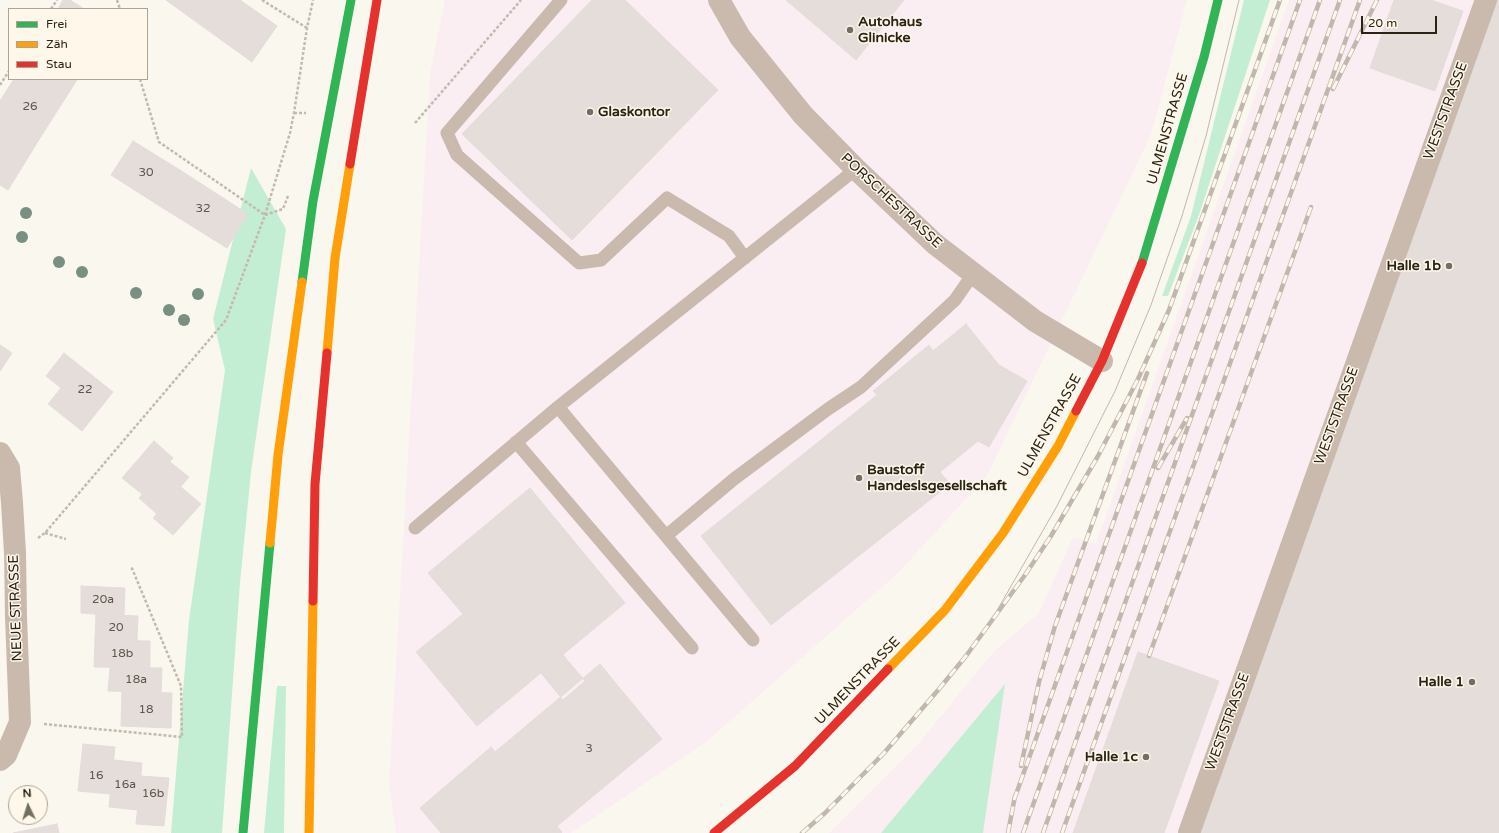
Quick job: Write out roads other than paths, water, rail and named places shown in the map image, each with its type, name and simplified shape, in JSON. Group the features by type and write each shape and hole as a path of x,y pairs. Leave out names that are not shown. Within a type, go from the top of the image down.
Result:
{"main road":[{"path":"243,833 278,456 314,201 351,0"},
{"path":"309,833 315,484 335,258 377,0"},
{"name":"ULMENSTRASSE","path":"714,833 795,766 945,610 1003,533 1058,446 1102,361 1145,256 1176,156 1204,57 1218,0"}],"street":[{"name":"PORSCHESTRASSE","path":"719,0 740,37 802,115 934,244 1035,321 1102,361"},
{"name":"WESTSTRASSE","path":"1188,833 1486,0"},
{"name":"NEUE STRASSE","path":"0,453 9,468 15,554 8,618 20,722 6,755 0,760"}],"lane":[{"path":"561,0 447,133 457,156 579,263 601,260 667,198 729,236 744,258"},
{"path":"415,528 558,407 856,169"},
{"path":"666,536 734,479 828,408 862,387 955,300 973,274"},
{"path":"558,407 753,640"},
{"path":"516,442 692,648"}],"tram line":[{"path":"991,621 1057,506 1115,391 1151,305 1182,216 1206,136 1239,0"}],"railway":[{"path":"802,833 825,813 884,753 966,656 1025,575 1051,536 1098,456 1138,379 1169,310 1280,0"},
{"path":"1014,800 1300,0"},
{"path":"1023,833 1320,0"},
{"path":"1043,833 1340,0"},
{"path":"1062,833 1360,0"},
{"path":"1333,89 1377,0"},
{"path":"1149,656 1311,207"},
{"path":"1021,766 1039,682 1055,626 1147,373"},
{"path":"1158,468 1187,418"},
{"path":"1008,833 1015,796"}],"place":[{"name":"Autohaus Glinicke","path":"850,30"},
{"name":"Glaskontor","path":"590,112"},
{"name":"Halle 1b","path":"1449,266"},
{"name":"Baustoff Handeslsgesellschaft","path":"859,478"},
{"name":"Halle 1","path":"1472,682"},
{"name":"Halle 1c","path":"1146,757"}]}
